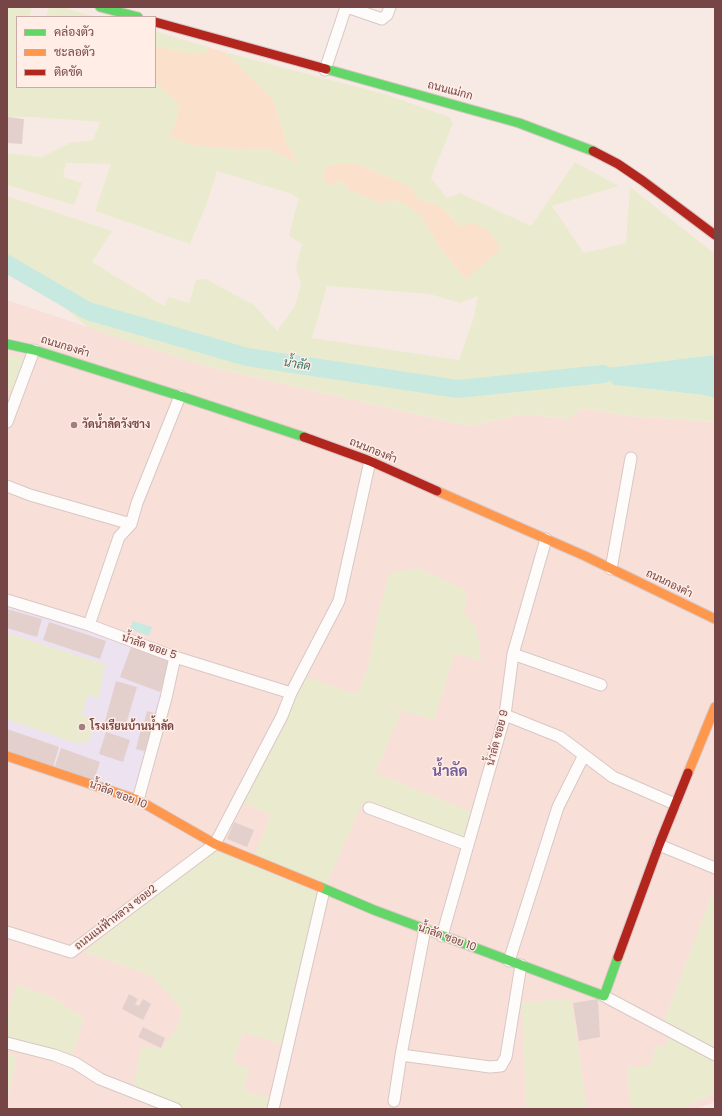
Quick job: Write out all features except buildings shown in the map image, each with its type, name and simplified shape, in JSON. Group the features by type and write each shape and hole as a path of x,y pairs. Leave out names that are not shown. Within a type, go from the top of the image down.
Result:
{"street":[{"path":"100,7 134,16"},
{"path":"326,70 346,7 382,19 387,15 390,7"},
{"name":"ถนนแม่กก","path":"156,22 519,123 579,145 618,164 715,235"},
{"name":"ถนนกองคำ","path":"7,344 34,350 180,396 370,461 585,556 715,619"},
{"path":"7,422 34,350"},
{"path":"89,625 119,537 131,524 137,504 180,396"},
{"path":"611,569 631,458"},
{"path":"215,844 282,716 291,693 338,601 370,461"},
{"path":"7,486 30,495 131,524"},
{"name":"น้ำลัด ซอย 9","path":"442,936 505,715 513,654 546,539"},
{"name":"น้ำลัด ซอย 5","path":"7,600 89,625 176,657 291,693"},
{"path":"513,654 601,685"},
{"path":"138,800 176,657"},
{"path":"715,707 659,845 604,996 715,1055"},
{"path":"505,715 560,737 613,777 675,804"},
{"path":"509,961 558,807 584,755"},
{"name":"น้ำลัด ซอย 10","path":"7,756 138,800 215,844 324,890 442,936 604,996"},
{"path":"368,808 468,845"},
{"name":"ถนนแม่ฟ้าหลวง ซอย2","path":"7,932 71,952 215,844"},
{"path":"659,845 715,868"},
{"path":"273,1109 324,890"},
{"path":"394,1102 401,1055 425,929"},
{"path":"401,1055 490,1067 501,1066 506,1057 521,965"},
{"path":"7,1043 54,1055 75,1063 100,1079 176,1109"}],"shaded area":[{"path":"7,300 205,366 469,426 526,414 568,419 583,408 629,416 715,422 715,1102 696,1109 7,1109"},
{"name":"โรงเรียนบ้านน้ำลัด","path":"7,600 175,657 138,800 7,756"}],"green space":[{"path":"7,7 32,7 29,16 16,16 16,88 156,88 156,84 180,104 174,127 246,150 269,149 298,162 286,141 273,99 224,52 384,94 450,117 453,123 431,178 447,198 460,193 531,226 575,162 619,186 552,206 584,253 626,243 630,187 715,254 715,355 598,369 614,385 705,395 715,398 715,422 629,416 583,408 568,419 526,414 469,426 205,366 89,328 39,287 7,270 7,196 112,231 92,262 164,306 169,297 189,303 196,280 206,279 254,305 277,331 295,306 301,285 296,267 302,244 289,236 298,200 302,201 292,194 217,171 207,203 190,244 95,211 111,164 66,163 63,177 82,183 74,205 7,185 7,153 41,157 70,143 93,140 100,122 31,117 7,117","holes":["357,163 412,188 417,199 440,206 460,227 466,280 441,249 422,217 410,207 397,200 379,203 350,190 340,180 324,179 324,170 329,165","327,286 429,294 460,303 478,296 474,317 459,360 312,338"]},
{"path":"49,7 62,7 93,16 46,16"},
{"path":"156,31 208,47 207,53 194,54 156,47"},
{"path":"7,354 26,358 19,391 7,389"},
{"path":"419,568 467,591 464,612 477,629 481,661 455,653 434,720 368,700 401,712 375,773 472,812 464,844 361,805 326,886 254,856 271,815 242,802 306,677 357,695 368,668 376,624 389,573"},
{"path":"7,633 105,664 99,698 88,695 82,715 95,720 89,742 75,743 7,719"},
{"path":"214,849 318,893 284,1045 243,1032 233,1062 249,1069 243,1090 272,1099 270,1109 183,1109 132,1089 142,1046 162,1049 178,1026 182,1009 152,976 84,952"},
{"path":"715,887 715,1048 664,1021"},
{"path":"16,984 53,997 84,1019 70,1061 7,1043 7,1018"},
{"path":"571,999 587,1109 526,1109 522,1002"},
{"path":"671,1032 715,1055 715,1093 682,1109 631,1109 627,1067 651,1066 656,1045 665,1047"},
{"path":"7,1053 17,1056 7,1102"}],"sand":[{"path":"156,47 194,54 207,53 208,47 224,52 273,99 286,141 298,163 269,149 246,150 192,145 168,136 174,127 180,104 156,84"},
{"path":"357,163 412,188 417,199 440,206 460,227 472,222 489,231 501,248 466,280 441,249 422,217 410,207 397,200 379,203 350,190 340,180 331,186 324,179 324,171 329,165"}],"water":[{"path":"715,355 715,398 704,395 614,385 598,369"},
{"path":"133,621 152,627 149,636 130,629"}],"waterway":[{"name":"น้ำลัด","path":"7,264 88,311 247,357 458,389 603,374"}],"traffic: fast":[{"path":"100,7 134,16"},
{"path":"326,69 519,123 593,151"},
{"path":"7,344 34,350 304,437"},
{"path":"320,887 374,910 604,996 618,957"}],"traffic: slow":[{"path":"437,491 585,556 715,619"},
{"path":"688,773 715,707"},
{"path":"7,756 138,800 215,844 320,887"}],"traffic: jam":[{"path":"156,22 326,69"},
{"path":"593,151 618,164 643,181 715,235"},
{"path":"304,437 370,461 437,491"},
{"path":"618,957 659,845 688,773"}],"place":[{"name":"วัดน้ำลัดวังซาง","path":"74,425"},
{"name":"โรงเรียนบ้านน้ำลัด","path":"82,727"}],"district":[{"name":"น้ำลัด","path":"450,772"}]}
